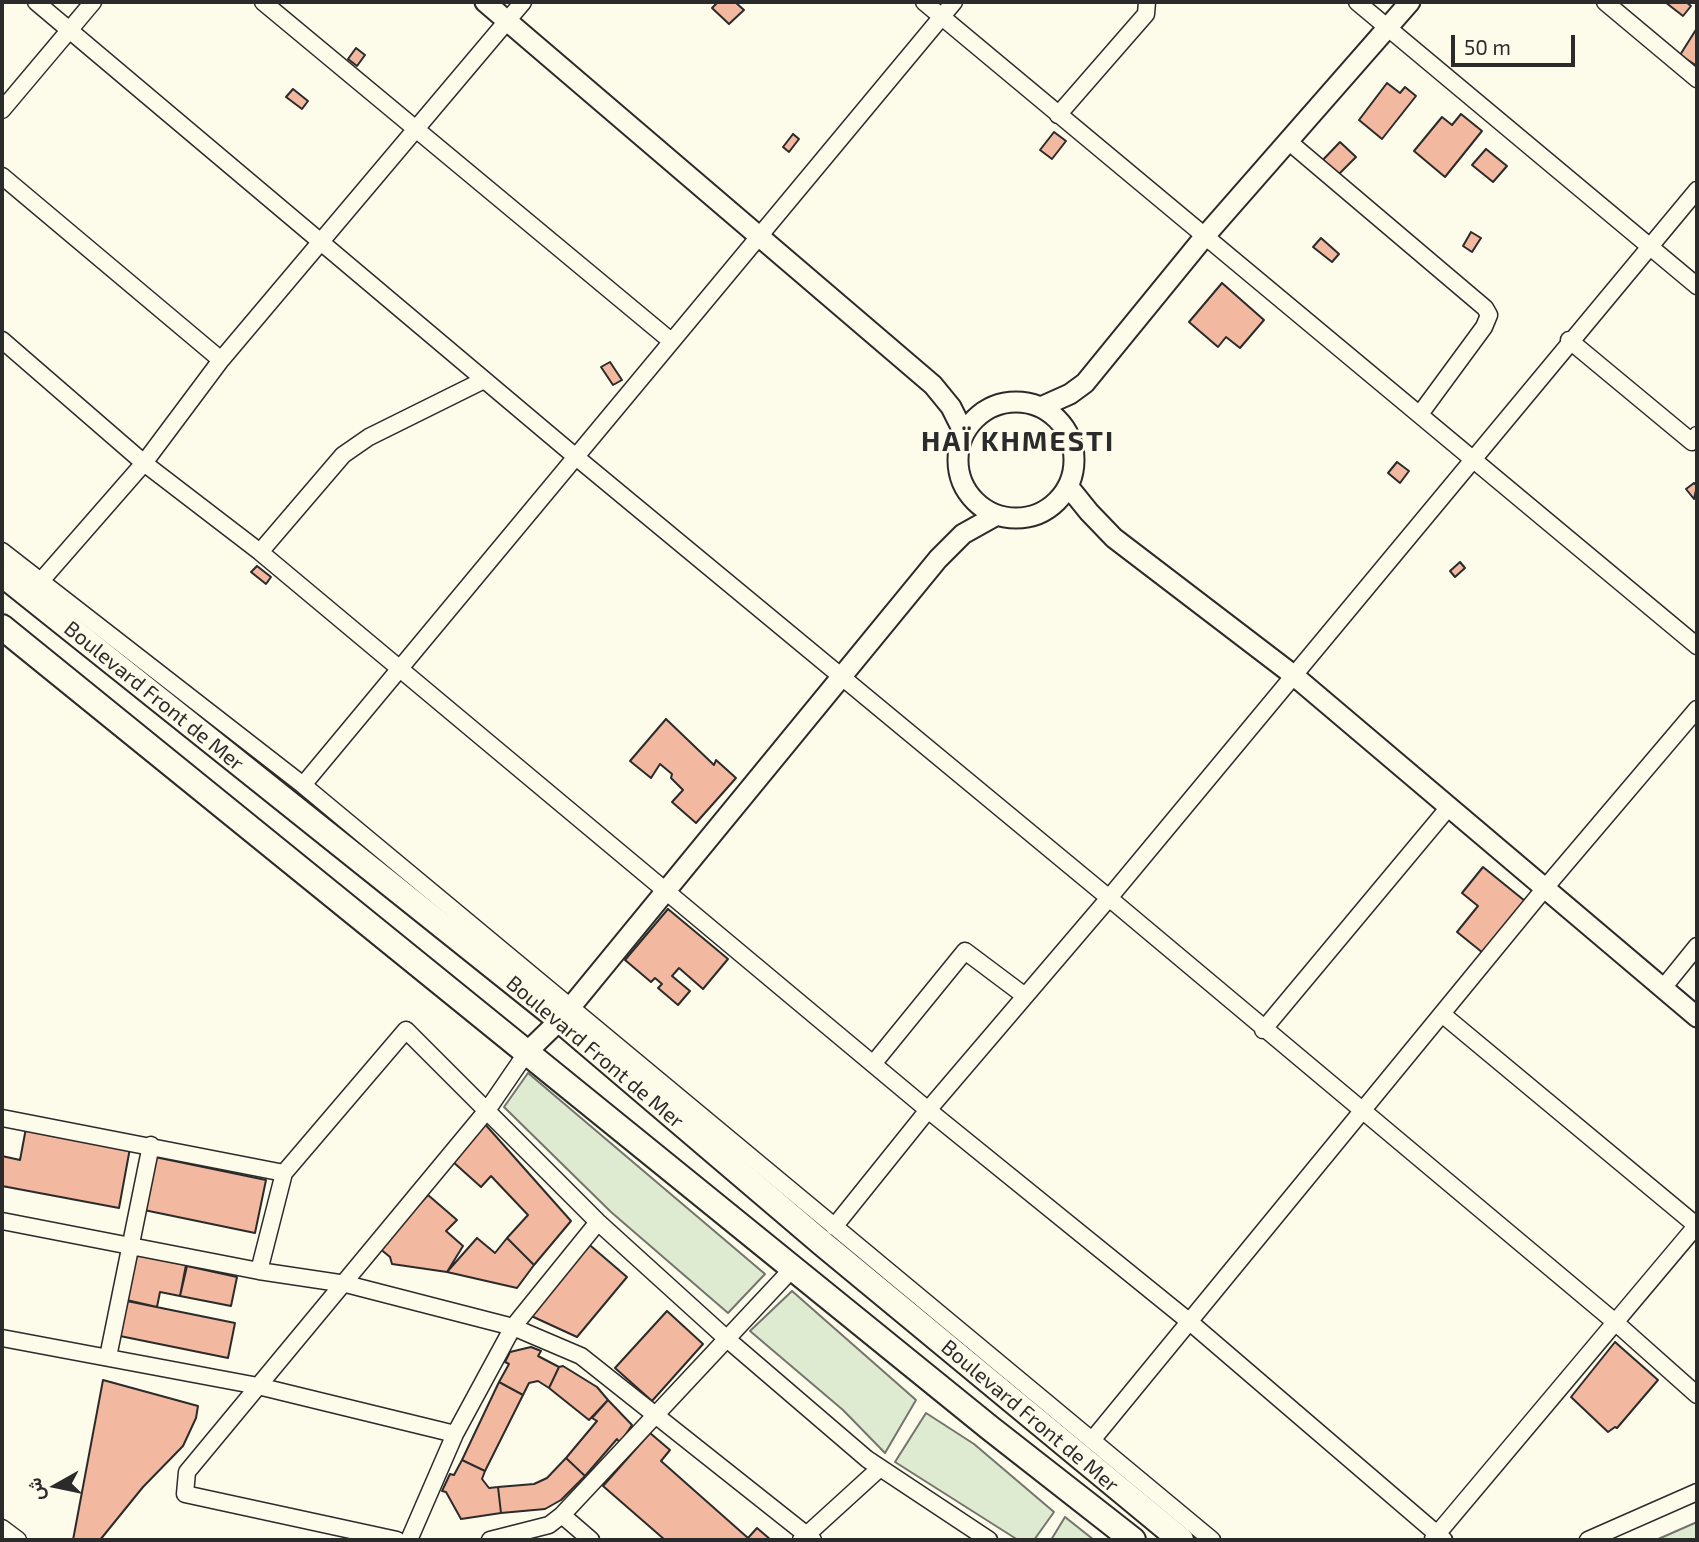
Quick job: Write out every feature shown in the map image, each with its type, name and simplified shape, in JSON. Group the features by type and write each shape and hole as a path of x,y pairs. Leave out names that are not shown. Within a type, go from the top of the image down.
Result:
{"main road":[{"name":"Boulevard Front de Mer","path":"2,574 564,1014 823,1244 1181,1540"},
{"name":"Boulevard Front de Mer","path":"2,627 1133,1540"}],"street":[{"path":"36,2 576,457 1109,898 1262,1030 1615,1322 1697,1395"},
{"path":"2,110 93,2"},
{"path":"263,2 671,341"},
{"path":"485,2 759,234 942,394 964,433"},
{"path":"40,582 144,463 221,360 523,2"},
{"path":"924,2 1697,646"},
{"path":"303,785 954,2"},
{"path":"1058,115 1146,14 1147,2"},
{"path":"1357,2 1697,286"},
{"path":"1066,430 1079,388 1205,236 1410,2"},
{"path":"1605,2 1697,79"},
{"path":"1288,141 1485,307 1489,315 1484,327 1420,414"},
{"path":"2,176 221,360"},
{"path":"834,1227 928,1110 1109,898 1292,674 1474,459 1569,340 1697,190"},
{"path":"1569,340 1692,442 1697,435"},
{"path":"2,341 144,463 260,552 928,1110 1191,1323 1438,1538 1697,1225 1442,1014"},
{"path":"260,552 343,456 369,437 485,380"},
{"path":"1041,407 1079,388"},
{"path":"942,394 986,409"},
{"path":"389,1540 185,1494 187,1472 346,1284 488,1109 527,1052 564,1014 666,892 938,559 963,534 997,515 1031,516 1051,506 1068,485 1074,458 1066,430 1041,407 1008,401 986,409 964,433 959,446 959,472 971,496 997,515"},
{"path":"1068,485 1100,525 1292,674 1697,1017"},
{"path":"963,534 971,496"},
{"path":"1051,506 1100,525"},
{"path":"2,551 303,785 564,1014 834,1227 1212,1540"},
{"path":"1093,1439 1191,1323 1545,888 1697,709"},
{"path":"1262,1030 1449,807"},
{"path":"1663,988 1697,946"},
{"path":"873,1064 965,951 1025,996"},
{"path":"259,1271 284,1173 406,1030 488,1109 598,1222 727,1339 880,1468 989,1540"},
{"path":"2,1118 284,1173"},
{"path":"108,1357 151,1145"},
{"path":"2,1221 259,1271 346,1284 513,1327 581,1356 807,1538 880,1468"},
{"path":"409,1540 455,1434 513,1327 598,1222"},
{"path":"490,1540 521,1537 549,1525 562,1515 654,1413 793,1268"},
{"path":"2,1338 258,1386 455,1434"},
{"path":"1588,1540 1697,1492"},
{"path":"562,1515 591,1540"},
{"path":"2,1528 18,1540"}],"green space":[{"path":"528,1073 765,1274 728,1313 611,1212 504,1107"},
{"path":"792,1291 916,1400 885,1453 843,1410 750,1331"},
{"path":"926,1413 974,1444 1054,1512 1034,1540 1018,1540 895,1462"},
{"path":"1065,1517 1094,1540 1051,1540"},
{"path":"1697,1522 1697,1540 1656,1540"}],"building":[{"path":"718,2 735,2 744,10 729,24 712,8"},
{"path":"1665,2 1686,2 1691,6 1683,16"},
{"path":"1697,28 1697,66 1680,55"},
{"path":"356,48 365,55 357,66 348,59"},
{"path":"1387,83 1400,93 1405,87 1416,96 1382,139 1359,120"},
{"path":"293,89 308,101 302,109 286,97"},
{"path":"1461,114 1482,131 1445,177 1414,151 1442,117 1452,125"},
{"path":"1054,132 1066,141 1052,159 1040,150"},
{"path":"793,134 799,139 789,152 783,147"},
{"path":"1340,142 1356,157 1333,180 1318,165"},
{"path":"1486,149 1507,166 1493,182 1472,165"},
{"path":"1471,232 1481,238 1472,252 1463,246"},
{"path":"1321,238 1339,254 1332,262 1313,247"},
{"path":"1222,283 1264,320 1240,348 1226,337 1218,347 1189,322"},
{"path":"610,362 622,380 613,385 601,367"},
{"path":"1397,462 1409,471 1400,483 1388,473"},
{"path":"1694,483 1697,486 1694,499 1686,489"},
{"path":"1460,562 1465,568 1455,577 1450,571"},
{"path":"257,566 271,577 266,584 251,572"},
{"path":"666,719 714,765 716,760 736,778 696,823 672,802 683,790 671,778 672,774 660,764 651,778 630,761"},
{"path":"1483,867 1525,901 1483,953 1457,932 1478,906 1462,893"},
{"path":"668,909 728,959 703,989 679,968 672,976 690,991 678,1005 658,988 662,984 655,978 651,982 625,960"},
{"path":"484,1123 571,1221 534,1265 507,1238 528,1215 491,1176 481,1187 452,1161"},
{"path":"26,1128 130,1148 119,1208 2,1186 2,1156 20,1160"},
{"path":"155,1157 266,1180 255,1233 144,1210"},
{"path":"428,1195 457,1220 446,1231 463,1246 447,1272 392,1264 390,1257 379,1248"},
{"path":"477,1238 495,1253 507,1238 534,1265 517,1288 447,1272"},
{"path":"585,1241 627,1277 577,1337 527,1314"},
{"path":"132,1254 186,1265 180,1296 160,1292 157,1307 122,1299"},
{"path":"187,1266 237,1277 231,1306 180,1296"},
{"path":"122,1300 235,1323 228,1358 115,1335"},
{"path":"667,1311 703,1344 652,1401 615,1368"},
{"path":"1615,1342 1658,1380 1617,1428 1608,1432 1571,1397"},
{"path":"531,1347 541,1351 538,1356 559,1367 549,1388 538,1381 529,1383 523,1395 499,1382 509,1364 505,1362 510,1352"},
{"path":"563,1366 597,1387 608,1400 589,1420 549,1388 559,1367"},
{"path":"103,1380 198,1406 196,1418 183,1446 143,1487 100,1540 73,1540"},
{"path":"499,1382 523,1395 485,1471 462,1460"},
{"path":"608,1400 632,1425 620,1443 617,1439 585,1476 566,1458 597,1421 592,1418"},
{"path":"650,1433 670,1450 661,1461 748,1538 757,1528 771,1540 665,1540 603,1486"},
{"path":"566,1458 585,1476 561,1500 545,1509 501,1513 498,1487 534,1484 547,1478"},
{"path":"462,1460 485,1471 482,1479 489,1488 498,1487 501,1513 461,1519 446,1492 442,1491 450,1474 454,1475"}],"district":[{"name":"HAÏ KHMESTI","path":"1018,442"}]}
